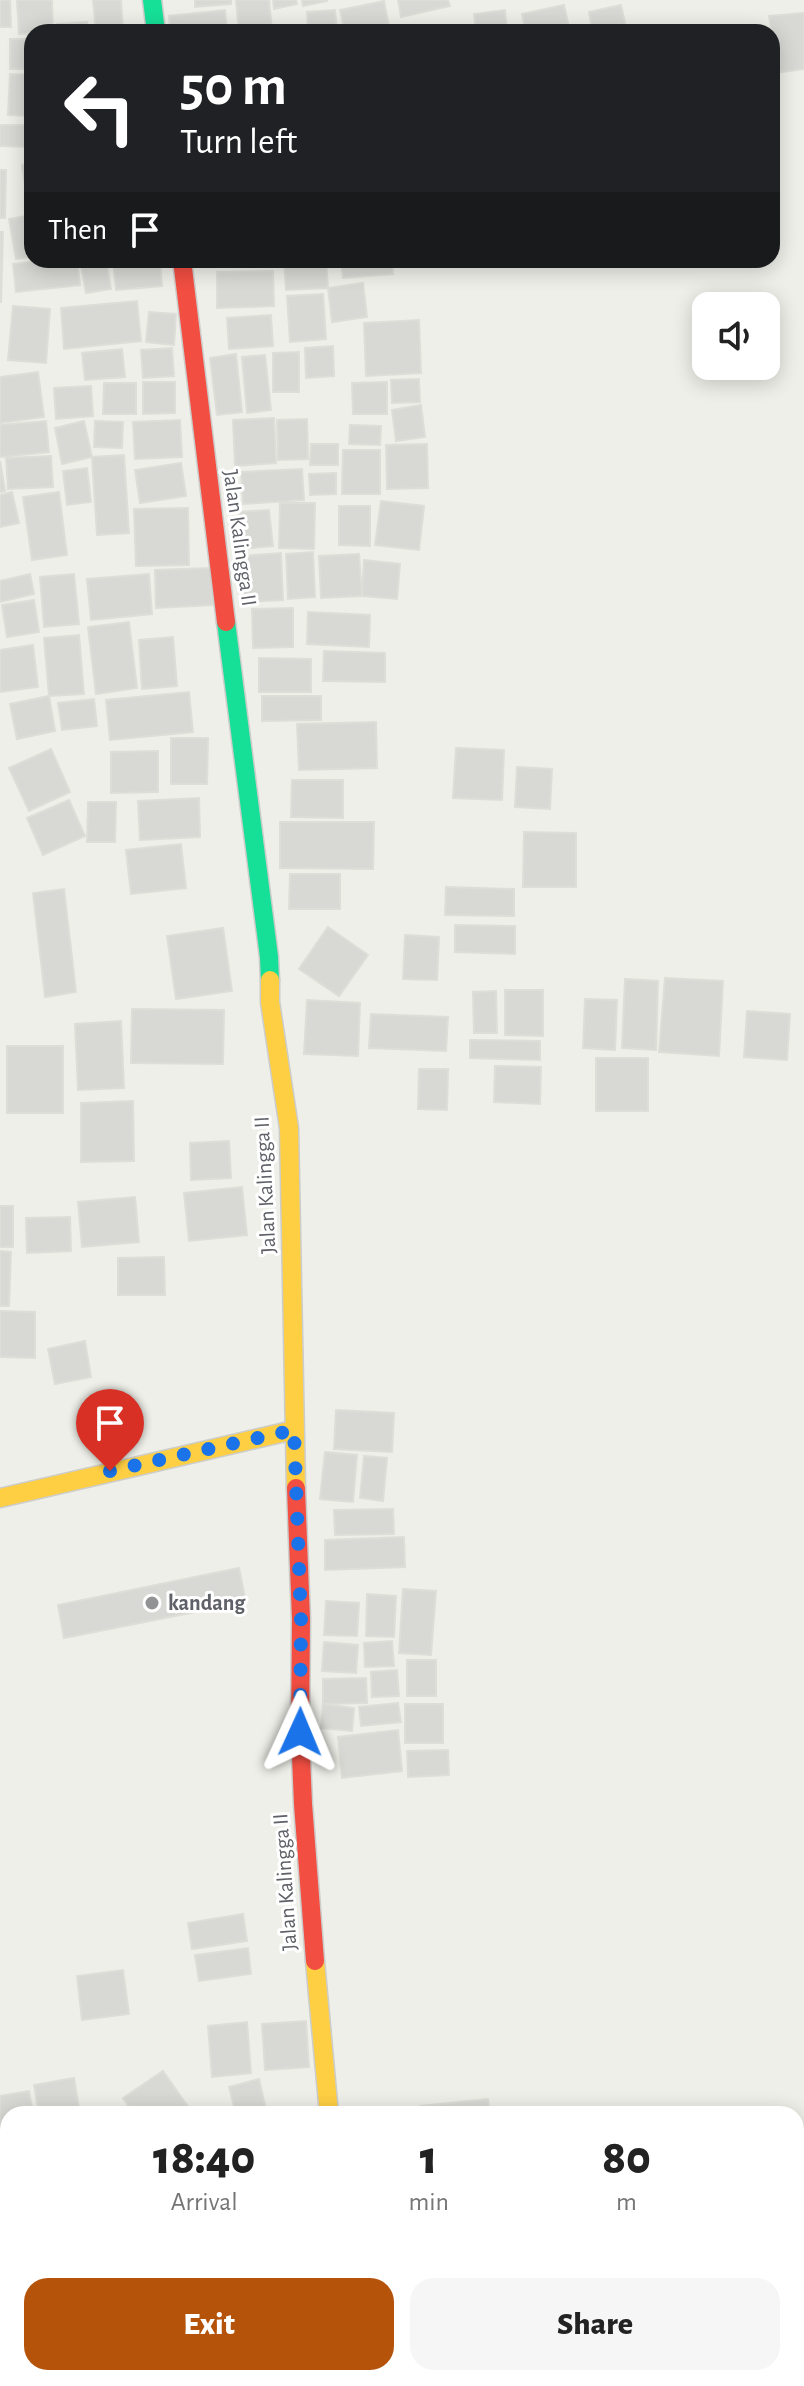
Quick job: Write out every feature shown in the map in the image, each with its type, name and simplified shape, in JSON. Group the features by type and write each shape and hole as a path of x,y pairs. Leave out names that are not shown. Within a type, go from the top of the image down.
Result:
{"street":[{"path":"152,0 155,24"},
{"name":"Jalan Kalingga II","path":"183,268 269,957 270,1002 289,1128 294,1430 301,1592 300,1732 312,1931 328,2106"},
{"path":"0,1498 294,1430"}],"building":[{"path":"0,0 10,0 11,27 0,27"},
{"path":"17,0 52,0 53,24 24,24 24,34 19,34"},
{"path":"93,0 121,0 122,24 95,24"},
{"path":"195,0 231,0 231,4 195,7"},
{"path":"236,0 269,0 271,24 238,24"},
{"path":"273,0 296,0 297,4 274,9"},
{"path":"302,0 327,0 327,1 303,6"},
{"path":"398,0 448,0 450,6 401,17"},
{"path":"384,1 388,24 343,24 340,10"},
{"path":"564,5 568,24 524,24 522,14"},
{"path":"621,5 625,24 591,24 589,12"},
{"path":"225,10 226,24 170,24 169,16"},
{"path":"335,10 336,24 308,24 307,12"},
{"path":"505,10 506,24 475,24 474,14"},
{"path":"804,13 804,69 780,72 780,24 770,24 769,16"},
{"path":"10,39 24,39 24,69 10,69"},
{"path":"10,74 24,75 24,116 8,115"},
{"path":"0,125 24,125 24,147 0,146"},
{"path":"0,170 6,170 5,218 0,218"},
{"path":"24,216 24,258 16,259 9,219"},
{"path":"0,232 3,232 1,302 0,302"},
{"path":"24,263 24,268 78,268 80,285 16,292 13,264"},
{"path":"81,268 107,268 111,289 86,293"},
{"path":"114,268 161,268 162,286 116,290"},
{"path":"285,268 327,268 328,288 286,290"},
{"path":"342,268 393,268 393,274 343,278"},
{"path":"273,271 274,306 217,308 217,272"},
{"path":"363,283 367,317 332,322 328,288"},
{"path":"323,294 326,339 290,342 287,296"},
{"path":"137,301 141,341 64,349 61,308"},
{"path":"13,306 50,309 46,363 8,360"},
{"path":"149,312 176,314 174,345 146,342"},
{"path":"271,315 273,346 229,349 227,318"},
{"path":"419,320 421,373 366,376 364,323"},
{"path":"333,346 334,376 306,378 305,348"},
{"path":"172,348 174,376 143,378 141,350"},
{"path":"122,349 125,377 85,380 82,353"},
{"path":"299,352 299,392 273,392 273,353"},
{"path":"236,354 242,412 217,415 210,358"},
{"path":"265,355 271,410 247,413 242,357"},
{"path":"38,372 44,417 0,423 0,377"},
{"path":"419,379 420,402 392,403 391,380"},
{"path":"143,382 175,382 175,413 143,414"},
{"path":"387,382 387,414 353,414 352,383"},
{"path":"104,383 136,383 136,414 103,414"},
{"path":"91,386 93,416 56,419 54,388"},
{"path":"421,405 425,437 396,441 392,410"},
{"path":"274,418 276,463 235,466 233,420"},
{"path":"307,419 308,459 278,460 277,420"},
{"path":"180,420 182,457 135,459 133,422"},
{"path":"46,421 49,452 0,457 0,425"},
{"path":"84,421 92,457 62,464 55,428"},
{"path":"95,421 123,422 122,448 94,447"},
{"path":"350,425 381,426 380,445 349,444"},
{"path":"311,444 338,444 338,465 310,465"},
{"path":"427,444 428,488 387,489 386,445"},
{"path":"343,450 380,450 380,494 342,494"},
{"path":"124,455 129,533 97,535 92,457"},
{"path":"51,456 53,487 8,489 6,458"},
{"path":"0,461 5,491 0,492"},
{"path":"181,463 186,496 140,503 135,470"},
{"path":"87,468 91,502 67,505 63,471"},
{"path":"302,469 304,500 243,504 241,472"},
{"path":"336,473 336,494 310,495 309,474"},
{"path":"12,492 19,523 0,527 0,495"},
{"path":"59,492 67,555 32,560 23,497"},
{"path":"381,501 424,506 419,550 375,545"},
{"path":"280,503 315,503 314,549 279,548"},
{"path":"339,506 370,506 370,546 339,545"},
{"path":"188,508 189,565 136,566 134,509"},
{"path":"269,510 273,546 242,549 239,512"},
{"path":"313,552 315,597 288,599 286,554"},
{"path":"281,553 283,600 244,602 242,556"},
{"path":"359,554 362,596 321,598 319,556"},
{"path":"364,560 400,564 397,599 362,596"},
{"path":"211,568 213,605 156,608 155,570"},
{"path":"30,574 34,594 0,602 0,581"},
{"path":"74,574 79,624 44,627 40,577"},
{"path":"149,574 152,614 91,620 87,579"},
{"path":"34,600 39,632 7,637 2,605"},
{"path":"293,608 293,647 253,648 252,609"},
{"path":"308,612 370,615 369,647 307,644"},
{"path":"129,622 137,688 96,694 88,627"},
{"path":"79,635 84,694 49,696 44,638"},
{"path":"173,637 177,686 142,689 139,640"},
{"path":"33,645 38,687 0,692 0,650"},
{"path":"324,651 385,653 385,682 323,681"},
{"path":"259,658 311,659 311,692 259,692"},
{"path":"189,692 193,732 110,740 106,700"},
{"path":"49,696 55,731 17,739 10,704"},
{"path":"262,696 321,696 321,720 262,721"},
{"path":"94,699 97,726 62,730 58,703"},
{"path":"376,722 377,768 299,770 297,724"},
{"path":"171,738 208,738 207,784 171,784"},
{"path":"456,748 504,750 502,800 453,798"},
{"path":"51,749 70,792 29,811 9,768"},
{"path":"158,751 158,792 111,793 111,752"},
{"path":"517,767 552,769 550,809 515,807"},
{"path":"292,780 343,780 343,818 291,817"},
{"path":"199,798 200,837 140,840 138,801"},
{"path":"69,800 85,836 43,855 27,818"},
{"path":"88,802 116,802 115,842 87,842"},
{"path":"280,822 374,822 373,869 280,868"},
{"path":"524,832 576,833 576,887 523,887"},
{"path":"181,844 186,888 131,894 126,850"},
{"path":"290,874 340,874 340,909 289,909"},
{"path":"446,887 514,889 514,916 445,915"},
{"path":"64,889 76,992 45,997 33,893"},
{"path":"455,925 515,926 515,954 455,952"},
{"path":"328,927 368,955 339,996 299,969"},
{"path":"223,928 232,991 176,999 167,936"},
{"path":"405,935 439,937 437,980 403,979"},
{"path":"665,978 723,981 719,1056 659,1052"},
{"path":"625,979 658,981 656,1050 622,1048"},
{"path":"505,990 543,990 543,1036 505,1035"},
{"path":"496,991 497,1033 474,1033 473,992"},
{"path":"585,999 617,1000 615,1050 583,1048"},
{"path":"307,1000 360,1003 358,1056 304,1054"},
{"path":"132,1009 224,1010 223,1064 131,1063"},
{"path":"747,1011 790,1014 787,1060 744,1057"},
{"path":"371,1014 448,1017 446,1051 369,1048"},
{"path":"121,1021 124,1088 78,1090 75,1024"},
{"path":"470,1040 540,1041 540,1060 470,1058"},
{"path":"7,1046 63,1046 63,1113 7,1113"},
{"path":"596,1058 648,1058 648,1111 596,1111"},
{"path":"495,1066 541,1067 540,1104 494,1102"},
{"path":"419,1069 448,1069 447,1110 418,1109"},
{"path":"133,1101 134,1161 81,1162 81,1103"},
{"path":"229,1141 231,1178 191,1180 190,1143"},
{"path":"242,1187 247,1235 189,1241 184,1193"},
{"path":"135,1197 139,1242 82,1247 78,1202"},
{"path":"0,1206 13,1206 13,1247 0,1247"},
{"path":"70,1217 71,1251 27,1253 26,1218"},
{"path":"0,1251 11,1252 9,1306 0,1306"},
{"path":"164,1257 165,1295 118,1295 118,1258"},
{"path":"0,1311 35,1312 35,1358 0,1357"},
{"path":"85,1341 91,1377 55,1384 48,1349"},
{"path":"336,1410 394,1413 392,1452 334,1449"},
{"path":"325,1452 357,1455 353,1502 320,1499"},
{"path":"364,1456 387,1458 383,1501 360,1498"},
{"path":"393,1509 394,1534 335,1535 334,1510"},
{"path":"404,1537 405,1567 325,1570 325,1540"},
{"name":"kandang","path":"239,1568 246,1602 64,1638 58,1605"},
{"path":"403,1589 436,1591 431,1655 399,1653"},
{"path":"367,1594 396,1596 394,1637 366,1636"},
{"path":"326,1601 359,1603 357,1636 324,1635"},
{"path":"392,1641 394,1666 365,1667 364,1643"},
{"path":"324,1642 358,1645 356,1673 322,1671"},
{"path":"407,1660 436,1660 436,1696 407,1696"},
{"path":"397,1670 399,1696 372,1697 371,1672"},
{"path":"366,1678 367,1703 323,1704 323,1679"},
{"path":"398,1703 401,1722 361,1726 359,1707"},
{"path":"323,1704 354,1708 352,1731 321,1728"},
{"path":"405,1704 443,1704 443,1743 405,1743"},
{"path":"398,1730 402,1771 342,1778 338,1737"},
{"path":"448,1750 449,1775 408,1777 407,1751"},
{"path":"243,1914 247,1941 192,1949 188,1923"},
{"path":"248,1948 251,1974 199,1981 195,1955"},
{"path":"123,1970 129,2014 82,2020 77,1976"},
{"path":"306,2021 309,2067 265,2070 262,2024"},
{"path":"247,2022 251,2073 212,2077 208,2026"},
{"path":"163,2071 188,2106 128,2106 123,2098"},
{"path":"74,2078 79,2106 38,2106 34,2085"},
{"path":"259,2079 265,2106 234,2106 229,2087"},
{"path":"29,2091 32,2106 0,2106 0,2096"},
{"path":"488,2099 489,2106 420,2106"}],"traffic: fast":[{"path":"152,0 155,24"},
{"path":"226,622 270,980"}],"traffic: slow":[{"path":"270,980 270,1002 289,1128 296,1488"},
{"path":"0,1498 294,1430"},
{"path":"315,1961 328,2106"}],"traffic: jam":[{"path":"183,268 226,622"},
{"path":"296,1488 301,1619 300,1732 315,1961"}],"place":[{"name":"kandang","path":"152,1603"}],"route":[{"path":"110,1471 294,1430 301,1619 300,1732"}]}
